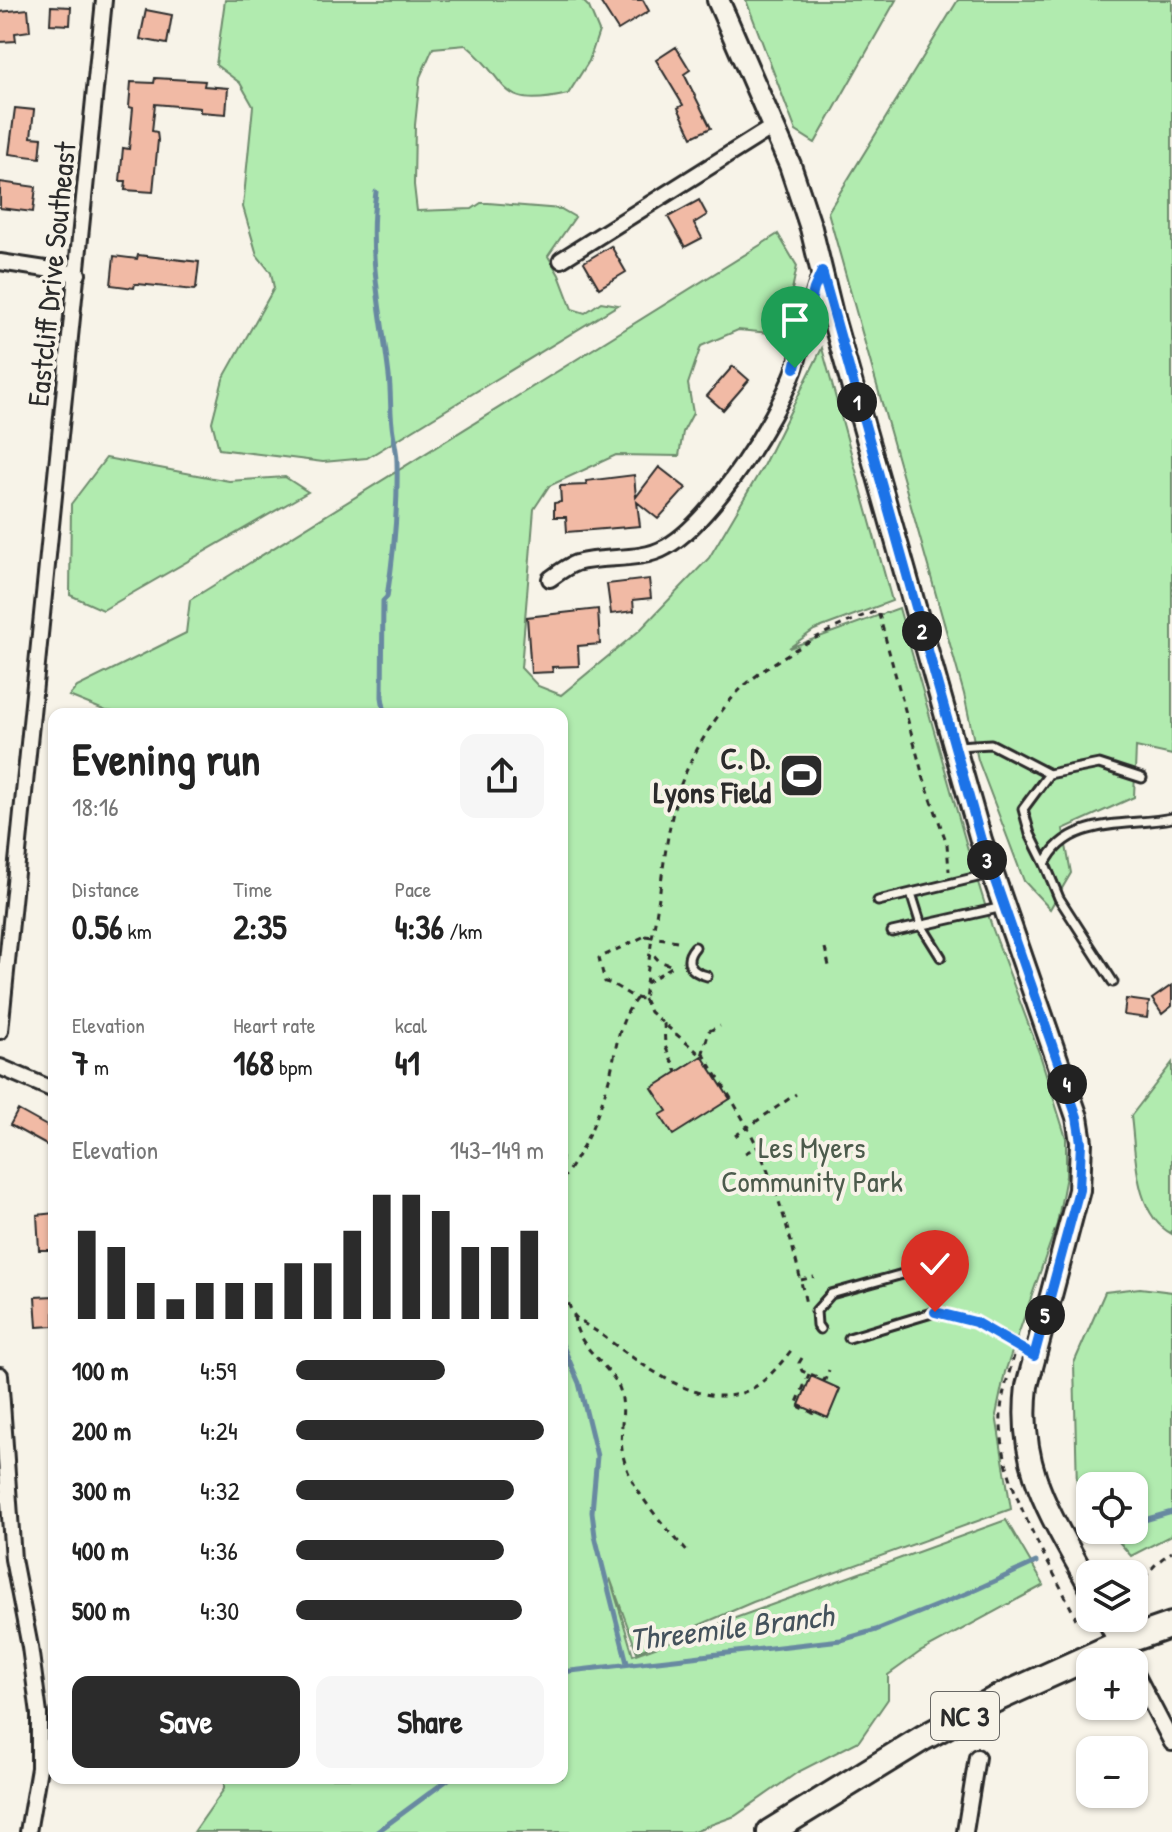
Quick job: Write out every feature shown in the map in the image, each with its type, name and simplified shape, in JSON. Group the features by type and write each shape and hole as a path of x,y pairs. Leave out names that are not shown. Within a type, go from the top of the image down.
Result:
{"main road":[{"name":"NC 3","path":"1133,1648 1172,1625"},
{"name":"NC 3","path":"770,1832 923,1738 994,1700 1076,1671"}],"street":[{"name":"Eastcliff Drive Southeast","path":"0,1031 104,0"},
{"path":"718,0 795,178 954,746 1003,907 1069,1090 1081,1142 1079,1190 1073,1219 1034,1356 1023,1417 1029,1463 1038,1490 1076,1561"},
{"path":"561,260 774,126"},
{"path":"0,262 78,274"},
{"path":"550,579 572,565 663,549 685,535 698,521 759,440 785,394 804,336 814,289 822,271"},
{"path":"0,1067 48,1087"},
{"path":"0,1375 13,1559 39,1714 39,1768 28,1832"},
{"path":"1148,1697 1172,1743"},
{"path":"965,1832 977,1757"}],"lane":[{"path":"954,746 991,744 1049,774 1099,764 1142,778"},
{"path":"1049,774 1023,809 1030,834 1059,898 1113,982"},
{"path":"1045,864 1051,850 1072,833 1172,818"},
{"path":"878,901 992,874"},
{"path":"911,893 921,925 941,957"},
{"path":"892,932 1003,907"},
{"path":"695,947 689,954 688,962 692,970 707,976"},
{"path":"820,1329 816,1311 831,1294 928,1267"},
{"path":"849,1338 935,1312 975,1322 1034,1356"}],"path":[{"path":"703,1053 702,1056 650,1012 644,999 679,790 710,730 745,685 781,659 860,616 878,611 923,776 947,844 950,877"},
{"path":"644,999 636,999 614,984 605,982 599,958 638,937 677,941"},
{"path":"825,948 829,966"},
{"path":"646,983 673,966 659,961 650,951"},
{"path":"568,1172 594,1123 608,1084 620,1024 636,999"},
{"path":"664,1023 665,1046 677,1072"},
{"path":"720,1026 709,1031 703,1053 757,1147 788,1229 806,1304"},
{"path":"735,1136 796,1094"},
{"path":"745,1153 757,1147"},
{"path":"801,1280 814,1277"},
{"path":"568,1298 580,1337 618,1384 622,1398 622,1451 633,1481 689,1554"},
{"path":"574,1316 664,1376 707,1394 725,1396 755,1387 768,1379 793,1348"},
{"path":"802,1358 799,1367 809,1374 825,1380 829,1370"},
{"path":"809,1374 796,1405 813,1413 811,1418"},
{"path":"1148,1572 1155,1563 1172,1552"}],"green space":[{"path":"225,0 582,0 589,7 599,31 589,61 568,94 528,99 516,96 466,45 433,48 420,77 415,125 417,211 472,209 481,203 561,209 575,217 548,256 572,309 585,313 601,302 618,305 367,458 323,462 219,449 212,422 223,379 274,288 271,273 257,255 243,207 253,106 240,83 216,65"},
{"path":"746,0 896,0 815,143 796,131"},
{"path":"958,0 1172,0 1172,755 1136,747 1134,797 1063,829 1071,873 1050,909 1024,881 978,760 964,694 828,212"},
{"name":"Les Myers Community Park","path":"778,234 797,266 786,319 770,333 738,330 701,346 688,384 693,413 683,432 679,456 616,455 549,486 534,509 521,668 538,686 561,695 640,630 709,558 762,468 822,348 892,601 814,630 789,648 899,608 992,927 1041,1058 1066,1138 1066,1176 1057,1224 1005,1372 996,1415 1011,1509 753,1602 637,1652 610,1578 633,1655 1006,1520 1044,1585 920,1652 888,1675 888,1699 859,1741 798,1772 735,1816 691,1832 194,1832 224,1789 224,1784 568,1784 568,708 99,708 69,696 77,687 186,633 190,600"},
{"path":"106,458 229,481 285,477 308,492 103,610 70,595 71,504"},
{"path":"1172,1063 1172,1234 1160,1225 1144,1198 1136,1165 1131,1116"},
{"path":"1140,1288 1172,1292 1172,1535 1131,1556 1121,1544 1148,1544 1148,1472 1077,1472 1074,1363 1105,1292"}],"building":[{"path":"599,0 643,0 649,11 618,30"},
{"path":"51,6 71,7 70,25 50,24"},
{"path":"28,9 30,31 15,33 16,41 0,42 0,12"},
{"path":"146,10 172,15 167,44 140,39"},
{"path":"676,47 690,70 684,74 711,128 692,137 678,108 683,105 656,60"},
{"path":"155,78 205,81 204,86 228,88 226,114 155,104 152,131 157,132 158,140 153,192 125,190 126,181 120,181 123,148 129,149 133,108 129,107 131,82 154,83"},
{"path":"15,108 34,110 31,137 42,138 40,158 9,154"},
{"path":"0,182 36,187 33,212 0,208"},
{"path":"699,200 707,215 694,223 702,238 685,247 668,217"},
{"path":"611,246 626,272 599,288 584,262"},
{"path":"138,255 199,262 196,288 111,285 114,256 137,259"},
{"path":"733,366 749,380 723,410 707,396"},
{"path":"659,467 686,488 658,519 637,502 640,526 567,532 566,517 554,517 554,503 561,502 560,486 587,485 586,481 634,475 636,497"},
{"path":"649,579 651,598 633,600 634,611 611,614 607,584"},
{"path":"598,609 600,644 578,646 579,666 552,667 553,672 531,673 527,617"},
{"path":"1172,985 1172,1006 1162,1014 1152,999"},
{"path":"1126,999 1149,1002 1147,1018 1124,1015"},
{"path":"702,1056 730,1099 673,1135 660,1115 667,1111 652,1088"},
{"path":"18,1110 48,1127 48,1146 10,1125"},
{"path":"48,1214 48,1250 39,1250 37,1215"},
{"path":"48,1296 48,1326 37,1327 35,1297"},
{"path":"811,1376 840,1389 828,1418 799,1405"}],"waterway":[{"path":"376,192 374,261 397,462 394,547 387,597 383,601 384,708"},
{"path":"568,1358 579,1383 597,1456 592,1512 595,1536 627,1663"},
{"name":"Threemile Branch","path":"1148,1519 1172,1512"},
{"name":"Threemile Branch","path":"568,1671 841,1640 876,1630 1036,1562"},
{"name":"Threemile Branch","path":"377,1832 442,1784"}],"place":[{"name":"C. D. Lyons Field","path":"802,775"}],"route":[{"path":"795,368 814,289 822,271 981,840 1069,1090 1081,1142 1079,1190 1073,1219 1034,1356 975,1322 935,1312"}]}
